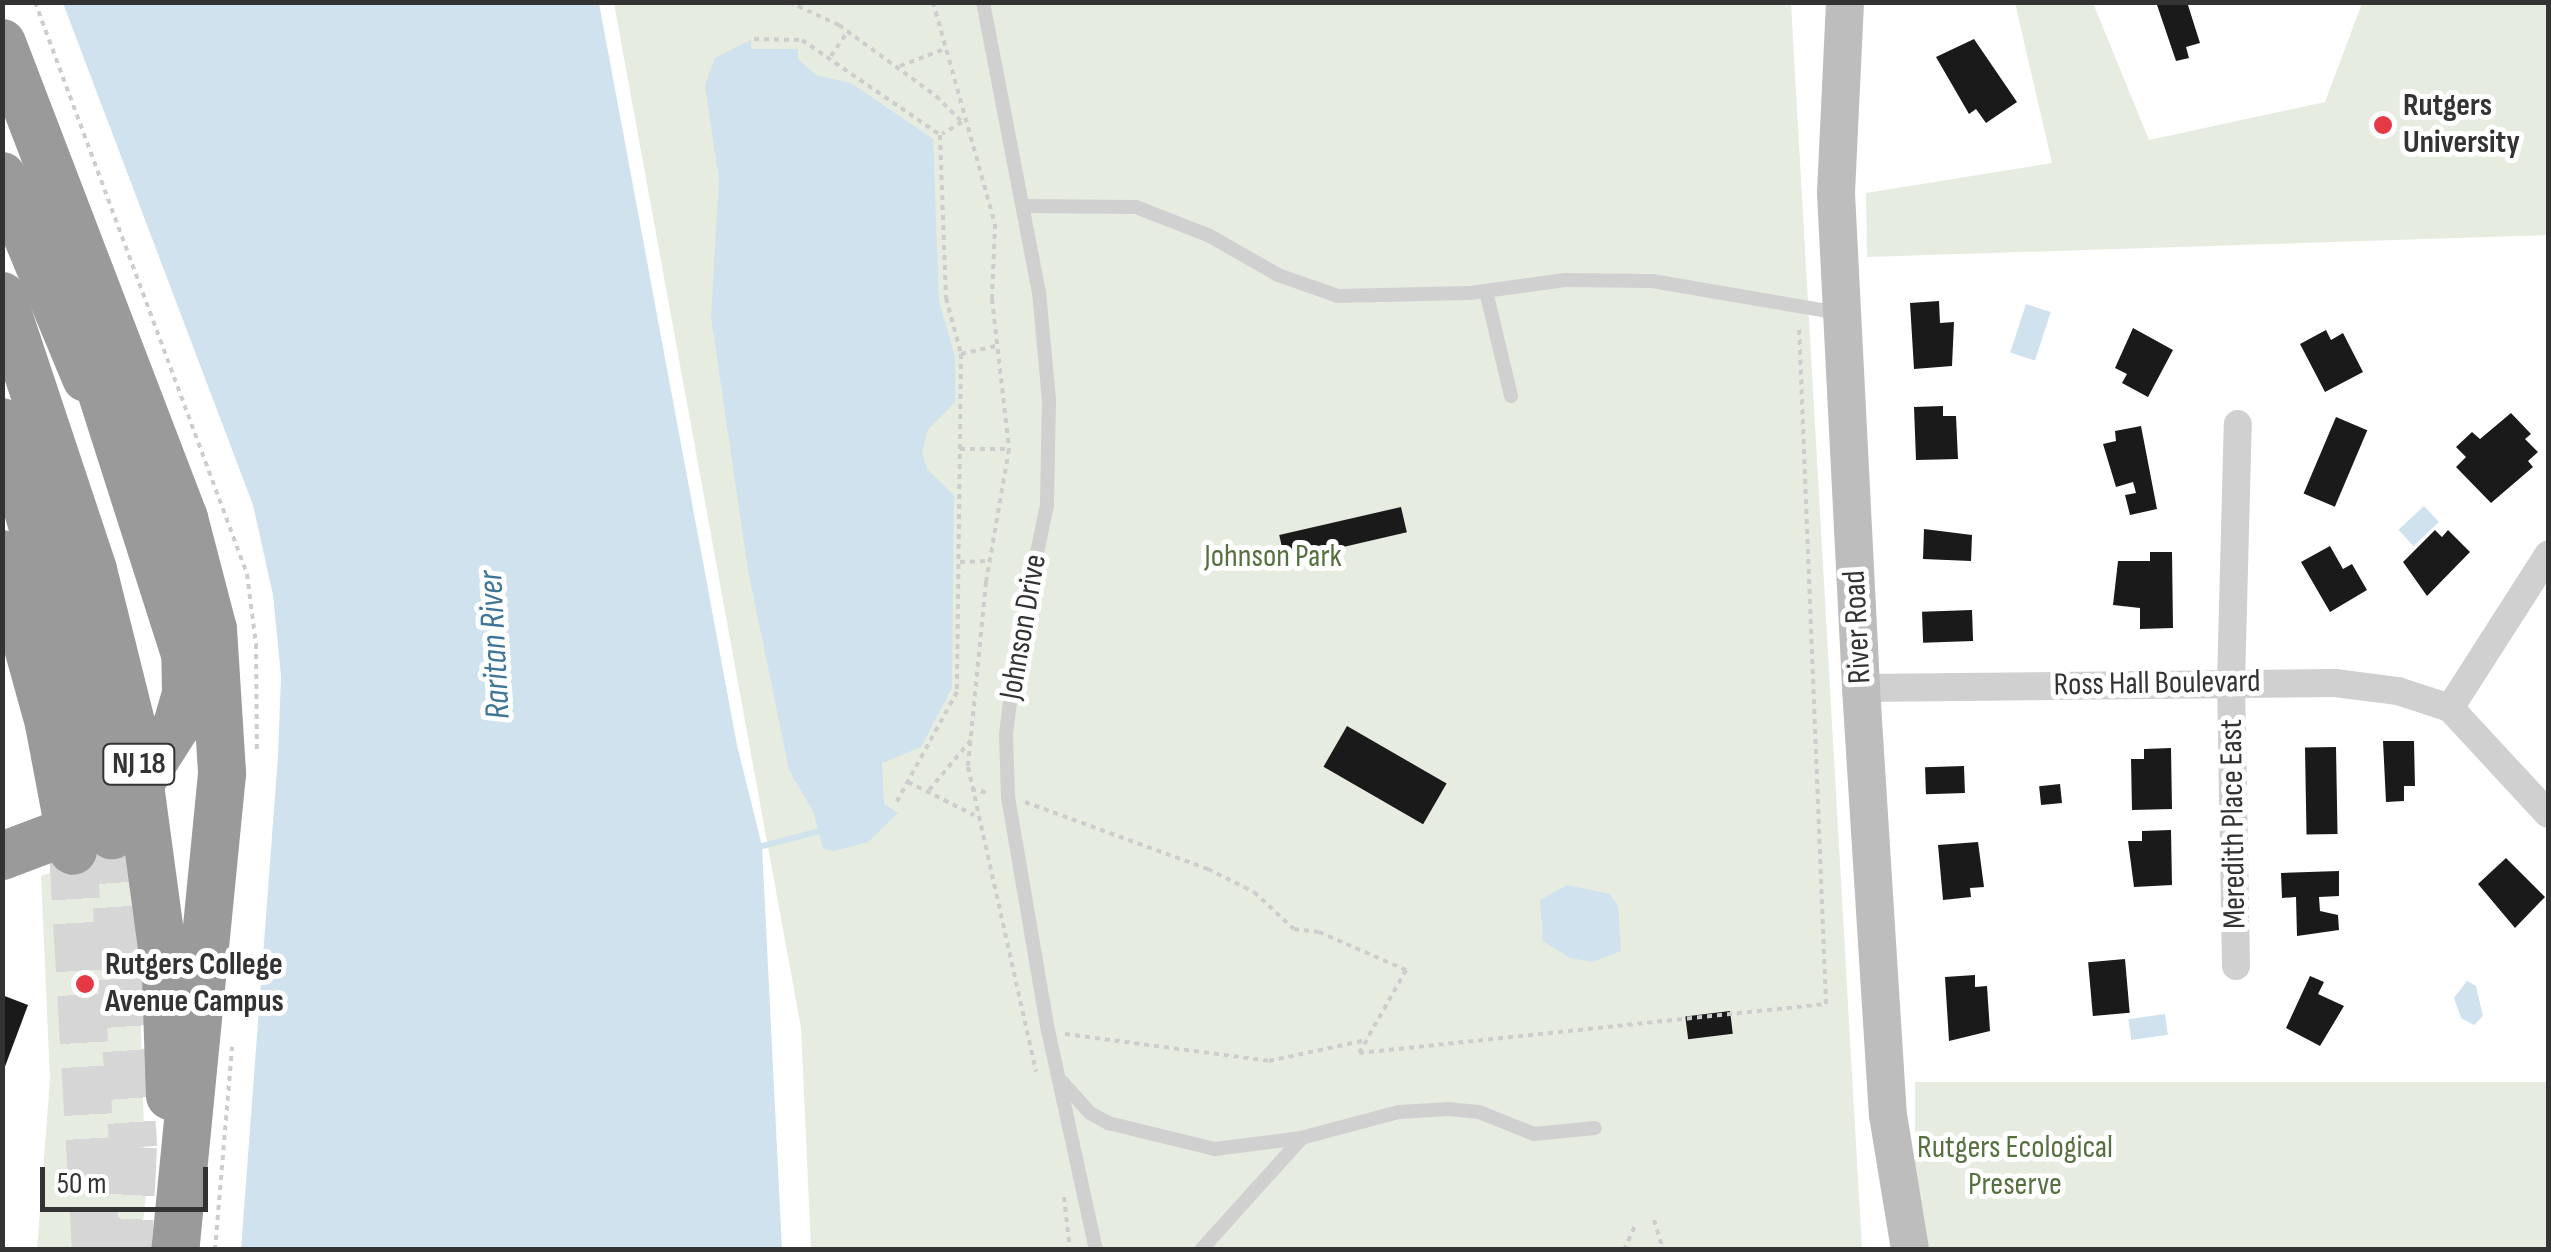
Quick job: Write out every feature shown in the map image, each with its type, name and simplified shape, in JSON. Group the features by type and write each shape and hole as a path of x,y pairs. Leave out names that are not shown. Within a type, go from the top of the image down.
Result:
{"highway":[{"path":"2,42 184,518 213,629 222,774 172,1250"},
{"path":"2,83 128,478 176,610 185,655 186,694 177,726 140,783 84,825 2,856"},
{"path":"2,176 128,478"},
{"name":"NJ 18","path":"2,296 93,570 132,726 166,977 172,1250"},
{"name":"NJ 18","path":"2,422 68,642 93,843 49,724 2,554"}],"street":[{"name":"River Road","path":"1845,2 1836,193 1841,314 1888,1115 1910,1250"},
{"name":"Meredith Place East","path":"2236,966 2231,683 2238,424"},
{"path":"2548,555 2450,708 2548,814"},
{"name":"Ross Hall Boulevard","path":"1861,688 2335,683 2398,691 2450,708"}],"lane":[{"name":"Johnson Drive","path":"983,2 1024,206 1050,398 1047,506 1006,734 1008,798 1048,1030 1096,1250"},
{"path":"1024,206 1136,206 1210,236 1278,276 1338,296 1486,291 1565,280 1652,282 1841,314"},
{"path":"1486,291 1511,396"},
{"path":"1059,1078 1090,1113 1184,1146 1242,1148 1302,1138 1399,1112 1449,1109 1480,1112 1534,1134 1595,1128"},
{"path":"1201,1250 1302,1138"}],"path":[{"path":"789,2 848,31 900,66 962,122"},
{"path":"933,2 962,122 995,224 992,300 1009,449 990,562 971,740 970,788 1000,896 1005,952 1037,1074"},
{"path":"831,56 848,31"},
{"path":"754,39 802,40 831,56 940,135"},
{"path":"900,66 942,50"},
{"path":"940,135 962,122"},
{"path":"896,804 957,692 961,354 946,298 940,135"},
{"path":"1020,800 1208,869 1254,892 1294,929 1320,932 1406,970 1358,1053 1826,1004 1798,306"},
{"path":"961,354 1000,345"},
{"path":"960,449 1009,449"},
{"path":"959,562 990,562"},
{"path":"929,790 971,740"},
{"path":"908,782 976,816"},
{"path":"970,788 994,794"},
{"path":"1024,1024 1269,1062 1367,1040"},
{"path":"1063,1186 1070,1250"},
{"path":"1654,1220 1663,1250"},
{"path":"1624,1250 1636,1223"}],"green space":[{"name":"Johnson Park","path":"614,3 1791,3 1862,1249 811,1249 801,1028"},
{"name":"Rutgers University","path":"2015,3 2093,3 2149,140 2325,102 2362,3 2548,3 2548,235 1867,257 1866,193 2052,163"},
{"path":"135,840 146,1196 140,1249 37,1250 50,1079 41,876"},
{"name":"Rutgers Ecological Preserve","path":"1915,1082 2548,1082 2548,1250 1915,1250"}],"water":[{"name":"Raritan River","path":"63,3 599,3 737,745 762,846 782,1249 241,1249 278,756 281,676 273,595 253,505"},
{"path":"751,40 751,49 798,49 798,59 816,75 851,83 933,139 939,301 955,357 955,402 928,429 922,453 928,470 954,495 952,688 921,747 882,763 884,804 898,813 868,842 834,851 823,849 814,813 789,770 748,570 711,317 719,180 705,86 715,58"},
{"path":"2026,304 2051,312 2035,361 2010,353"},
{"path":"2424,506 2439,522 2413,546 2398,530"},
{"path":"1567,885 1610,894 1618,906 1621,951 1592,962 1570,958 1543,941 1540,900"},
{"path":"2467,981 2476,986 2483,1016 2474,1025 2461,1018 2454,998"},
{"path":"2165,1014 2168,1035 2131,1040 2128,1019"}],"building":[{"path":"2156,2 2187,2 2200,43 2186,47 2189,58 2176,61"},
{"path":"1974,39 2017,102 1986,123 1976,109 1969,114 1936,57"},
{"path":"1939,301 1940,323 1954,322 1952,366 1914,369 1910,303"},
{"path":"2133,328 2173,350 2148,397 2122,383 2127,374 2115,368"},
{"path":"2326,330 2331,340 2343,333 2363,372 2325,392 2300,344"},
{"path":"1943,406 1943,416 1956,416 1958,459 1916,460 1914,407"},
{"path":"2511,413 2531,434 2525,439 2538,452 2528,461 2533,467 2491,503 2456,467 2466,457 2456,447 2472,432 2480,439"},
{"path":"2336,417 2367,430 2335,507 2304,493"},
{"path":"2141,426 2157,509 2130,515 2125,495 2136,493 2133,482 2116,487 2103,444 2116,441 2115,431"},
{"path":"1401,507 1407,532 1285,560 1279,535"},
{"path":"1924,529 1972,535 1971,561 1923,559"},
{"path":"2435,530 2442,537 2448,530 2470,552 2427,596 2403,562"},
{"path":"2330,546 2343,569 2352,564 2367,590 2330,612 2301,562"},
{"path":"2150,552 2172,552 2173,628 2140,629 2140,608 2113,605 2118,561 2150,561"},
{"path":"1972,610 1973,641 1923,643 1922,612"},
{"path":"1347,726 1447,784 1423,824 1324,767"},
{"path":"2383,741 2414,741 2415,786 2404,786 2404,801 2386,802"},
{"path":"2336,747 2338,834 2307,835 2305,748"},
{"path":"2171,748 2172,809 2132,810 2131,759 2144,759 2144,749"},
{"path":"1964,766 1965,793 1926,794 1925,767"},
{"path":"2060,784 2062,803 2041,805 2039,786"},
{"path":"2171,830 2172,885 2134,887 2128,841 2142,841 2142,831"},
{"path":"1978,842 1984,887 1970,888 1971,897 1943,900 1938,845"},
{"path":"2506,858 2545,897 2515,928 2478,884"},
{"path":"2339,871 2339,896 2319,897 2320,911 2338,915 2339,930 2297,936 2296,897 2282,898 2281,873"},
{"path":"2125,959 2130,1013 2093,1016 2088,962"},
{"path":"1975,975 1975,987 1987,986 1990,1031 1949,1041 1945,977"},
{"path":"2310,976 2324,982 2318,994 2344,1006 2320,1046 2286,1028"},
{"path":"2,995 28,1005 3,1072 2,1072"},
{"path":"1730,1011 1733,1034 1688,1039 1685,1016"}],"waterway":[{"path":"762,846 819,831"}],"tunnel":[{"path":"112,835 133,1147 128,1250"},
{"path":"73,851 96,1250"}],"place":[{"name":"Rutgers University","path":"2383,125"},
{"name":"Rutgers College Avenue Campus","path":"85,984"}]}
